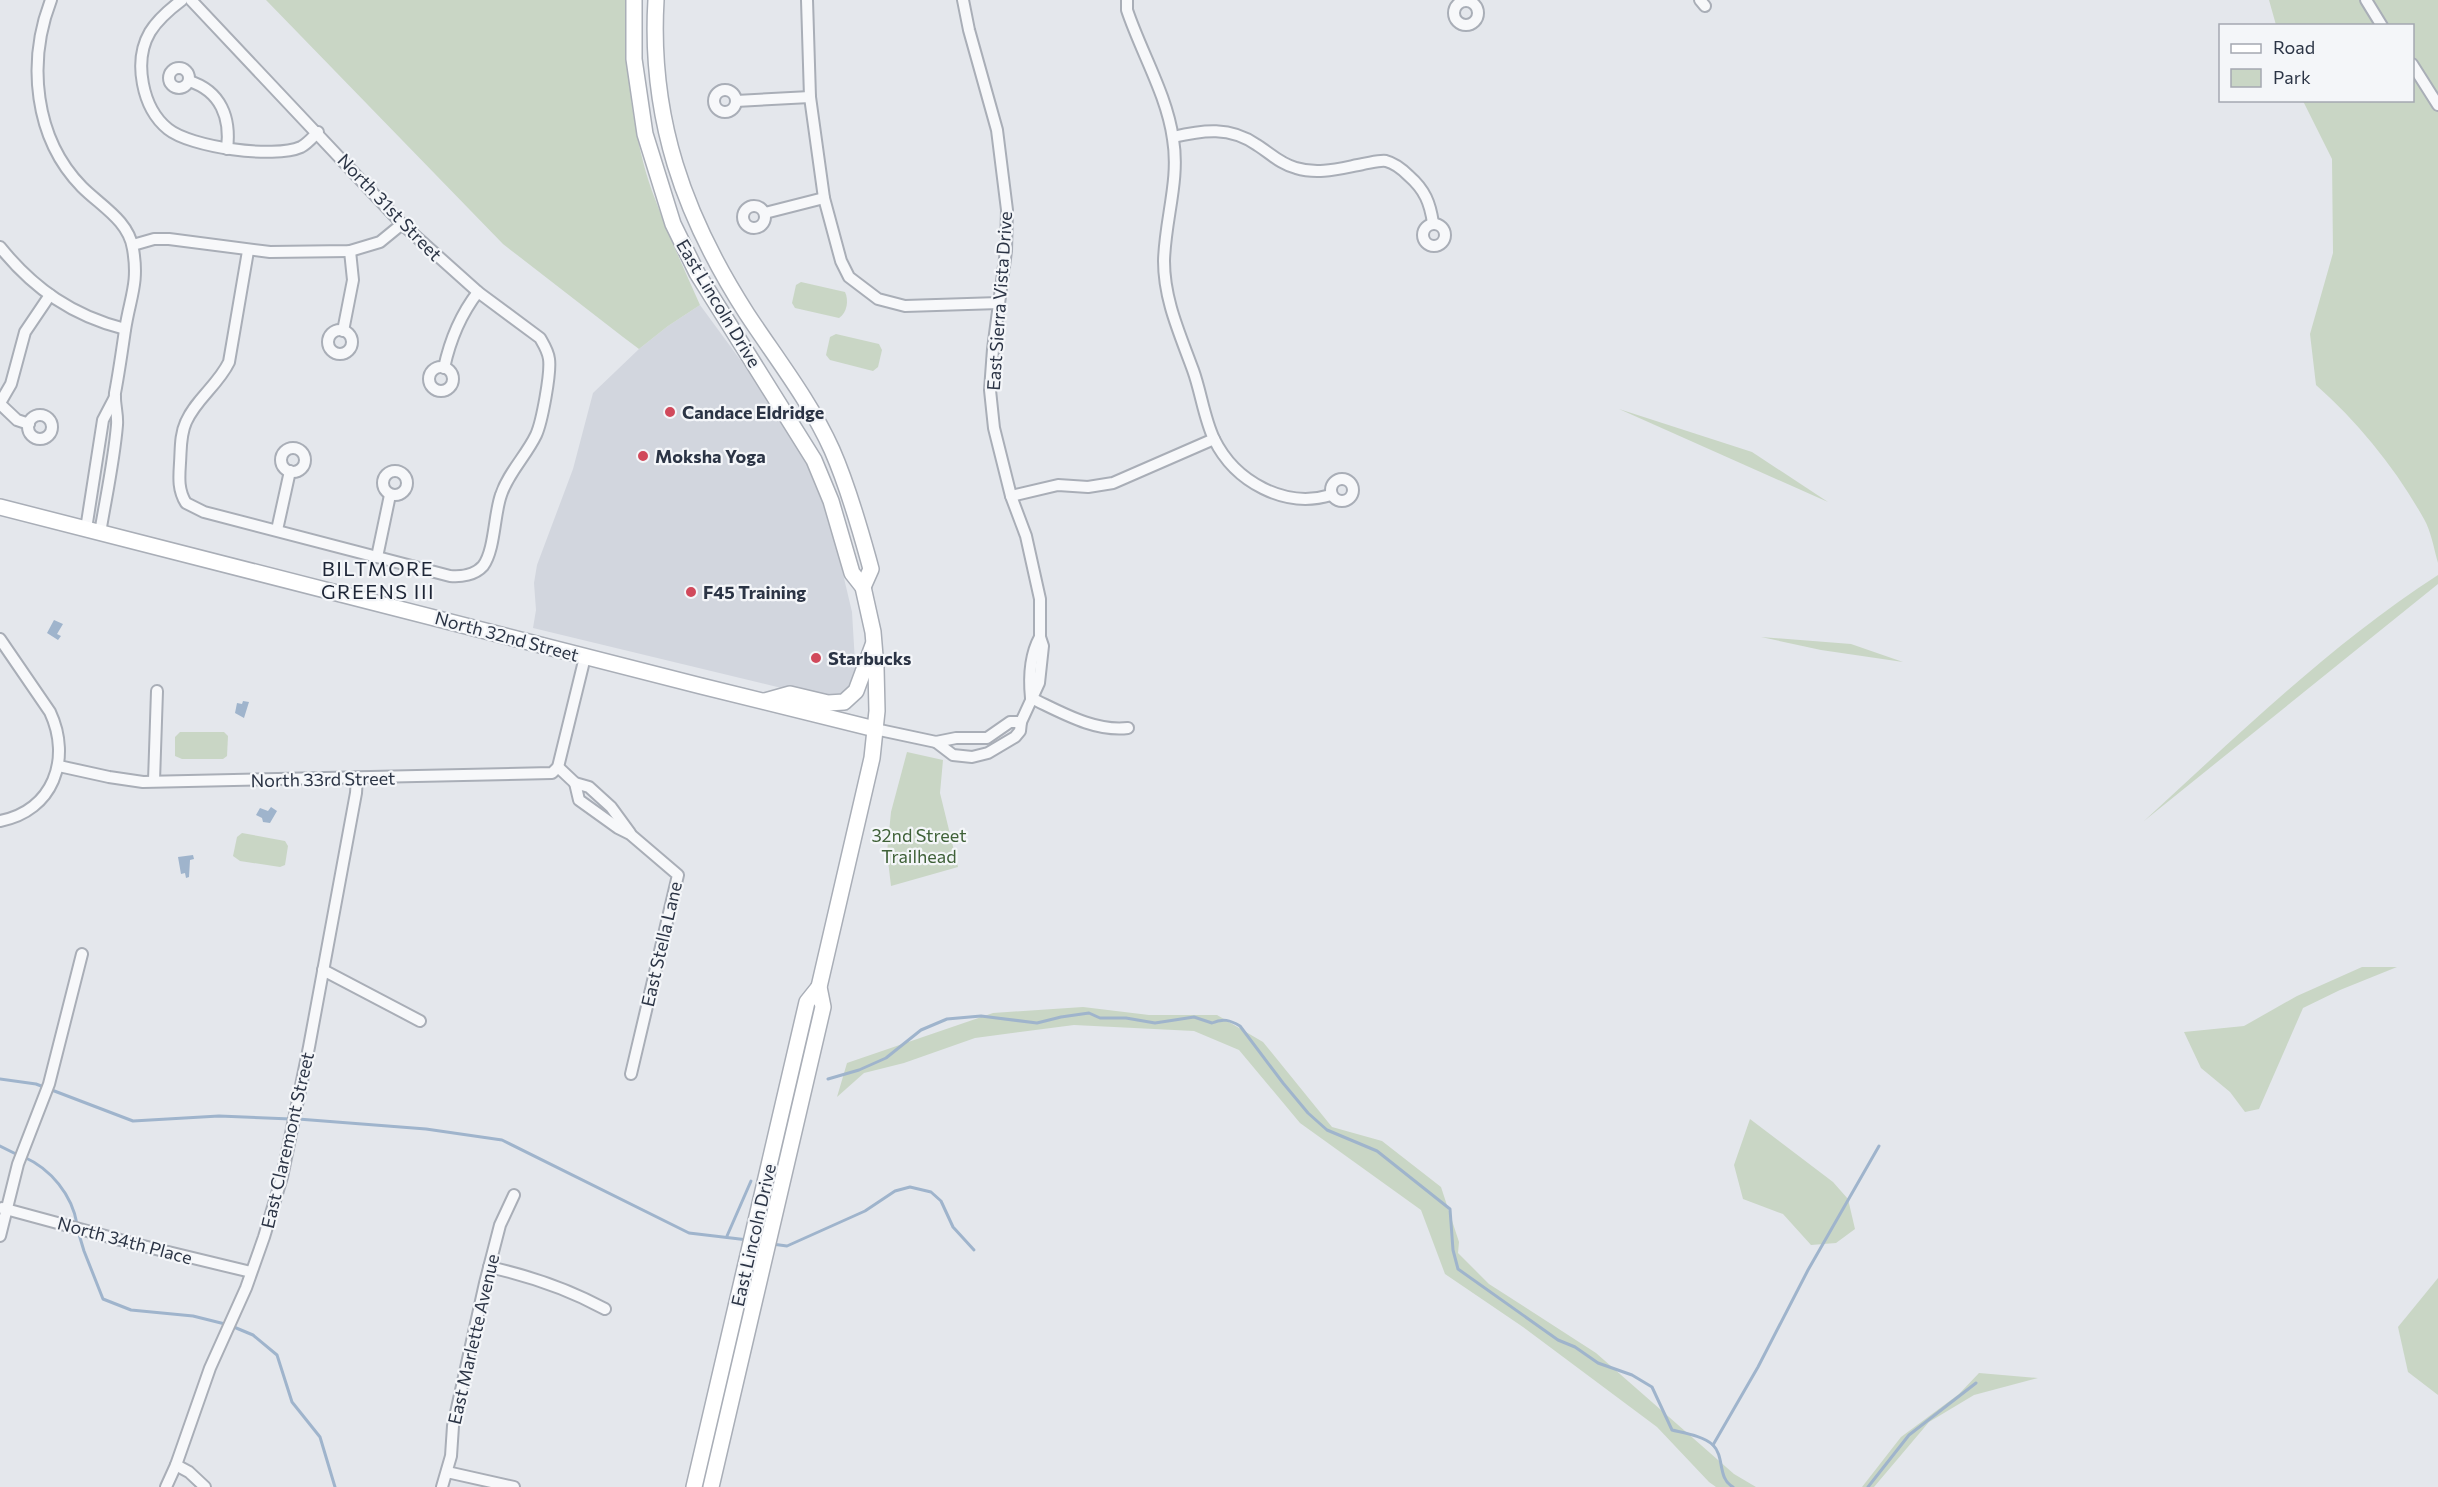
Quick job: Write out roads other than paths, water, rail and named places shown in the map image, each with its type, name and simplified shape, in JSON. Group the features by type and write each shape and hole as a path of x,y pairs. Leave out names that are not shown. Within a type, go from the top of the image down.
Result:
{"main road":[{"name":"East Lincoln Drive","path":"634,0 634,58 642,113 661,190 673,224 697,273 814,460 831,501 852,573 863,587 874,643 877,689 875,729 864,795 819,987 807,1002 764,1222 765,1254 711,1487"},
{"name":"East Lincoln Drive","path":"656,0 656,69 672,161 694,219 728,284 813,415 832,450 871,569 863,587"},
{"name":"North 32nd Street","path":"0,507 875,729"},
{"path":"762,701 790,694 828,703 844,702 854,696 874,643"},
{"name":"East Lincoln Drive","path":"694,1487 749,1250 764,1222"}],"street":[{"path":"51,0 44,18 37,64 38,101 62,161 81,186 115,216 124,228 133,245 136,281 125,329 115,397 117,423 93,531"},
{"path":"182,0 163,15 149,33 143,53 141,77 150,105 166,128 177,135 197,142 227,149 287,151 302,147 318,132"},
{"name":"North 31st Street","path":"191,0 318,132 402,224 478,292 540,338 545,346 549,360 549,378 537,434 501,493 489,552 484,565 474,573 460,577 377,557"},
{"path":"807,0 810,97 824,198 841,261 849,277 878,299 905,306 999,303"},
{"name":"East Sierra Vista Drive","path":"936,742 953,755 972,757 1002,746 1020,731 1021,722 1031,698 1029,681 1035,645 1040,637 1040,599 1026,537 1011,496 994,428 990,390 1006,250 1007,210 1001,150 963,0"},
{"path":"1127,0 1127,10 1156,78 1173,137 1176,173 1164,260 1167,294 1214,439 1229,462 1263,489 1279,496 1296,499 1331,495"},
{"path":"2366,0 2381,24"},
{"path":"2414,67 2438,105"},
{"path":"189,81 211,92 219,101 225,112 229,134 227,149"},
{"path":"736,101 810,97"},
{"path":"1173,137 1217,129 1255,143 1278,161 1311,171 1326,172 1387,161 1403,170 1422,187 1430,206 1433,223"},
{"path":"765,213 824,198"},
{"path":"133,245 154,239 169,239 248,251 350,251 380,243 402,224"},
{"path":"0,247 19,270 50,295 86,317 125,329"},
{"path":"248,251 229,362 223,374 185,422 181,437 179,485 186,503 204,512 377,557 390,495"},
{"path":"343,331 353,280 350,251"},
{"path":"444,368 456,329 466,308 478,292"},
{"path":"29,424 17,420 0,404 11,384 25,332 50,295"},
{"path":"1011,496 1058,485 1089,487 1113,483 1214,439"},
{"path":"277,530 290,471"},
{"path":"0,639 43,700 56,724 60,750 59,766 48,789 38,802 26,812 0,821"},
{"path":"558,767 585,657"},
{"path":"154,781 157,691"},
{"path":"1031,698 1083,721 1110,728 1128,728"},
{"name":"East Sierra Vista Drive","path":"875,729 936,742 956,738 987,738 1010,722 1021,722"},
{"path":"995,734 1002,746"},
{"name":"North 33rd Street","path":"59,766 127,780 154,781 544,774 552,773 558,767"},
{"name":"East Stella Lane","path":"558,767 575,783 579,800 630,834 678,875 631,1074"},
{"name":"East Claremont Street","path":"166,1487 210,1368 251,1272 282,1177 294,1126 356,794 357,778"},
{"path":"0,1236 3,1208 49,1084 82,954"},
{"path":"323,970 420,1021"},
{"name":"East Marlette Avenue","path":"442,1487 447,1472 453,1426 489,1267 500,1225 514,1195"},
{"name":"North 34th Place","path":"3,1208 135,1244 251,1272"},
{"path":"489,1267 550,1283 605,1309"},
{"path":"176,1465 189,1472 204,1487"},
{"path":"447,1472 514,1487"}],"water":[{"path":"54,620 63,624 57,634 61,636 58,640 47,633"},
{"path":"243,701 249,702 244,718 235,713 237,703 242,704"},
{"path":"271,807 277,811 270,823 263,822 262,818 256,815 260,808 268,811"},
{"path":"193,855 194,859 190,860 189,877 186,878 185,873 181,874 178,857"}],"waterway":[{"path":"828,1079 859,1070 886,1058 921,1030 947,1019 981,1016 1037,1023 1089,1013 1100,1018 1126,1018 1155,1023 1194,1017 1212,1023 1223,1020 1233,1022 1240,1026 1308,1113 1327,1130 1377,1151 1450,1209 1453,1250 1458,1269 1558,1340 1575,1347 1598,1363 1632,1375 1652,1387 1672,1430 1699,1437 1713,1445 1719,1455 1725,1478 1733,1487"},
{"path":"0,1079 36,1084 133,1121 219,1116 291,1119"},
{"path":"298,1119 426,1129 502,1140 689,1233 748,1240"},
{"path":"0,1146 18,1155"},
{"path":"1713,1445 1758,1367 1808,1270 1879,1146"},
{"path":"24,1157 43,1168 59,1184 70,1203 77,1224"},
{"path":"727,1236 751,1181"},
{"path":"772,1244 787,1246 865,1211 895,1191 910,1187 931,1192 941,1201 953,1227 974,1250"},
{"path":"78,1231 103,1299 131,1310 193,1316 229,1325 253,1335 277,1355 292,1402 320,1437 335,1487"},
{"path":"1868,1487 1909,1435 1976,1383"}],"place":[{"name":"Candace Eldridge","path":"670,412"},
{"name":"Moksha Yoga","path":"643,456"},
{"name":"F45 Training","path":"691,592"},
{"name":"Starbucks","path":"816,658"}],"district":[{"name":"BILTMORE GREENS III","path":"378,580"}],"park label":[{"name":"32nd Street Trailhead","path":"919,845"}]}
